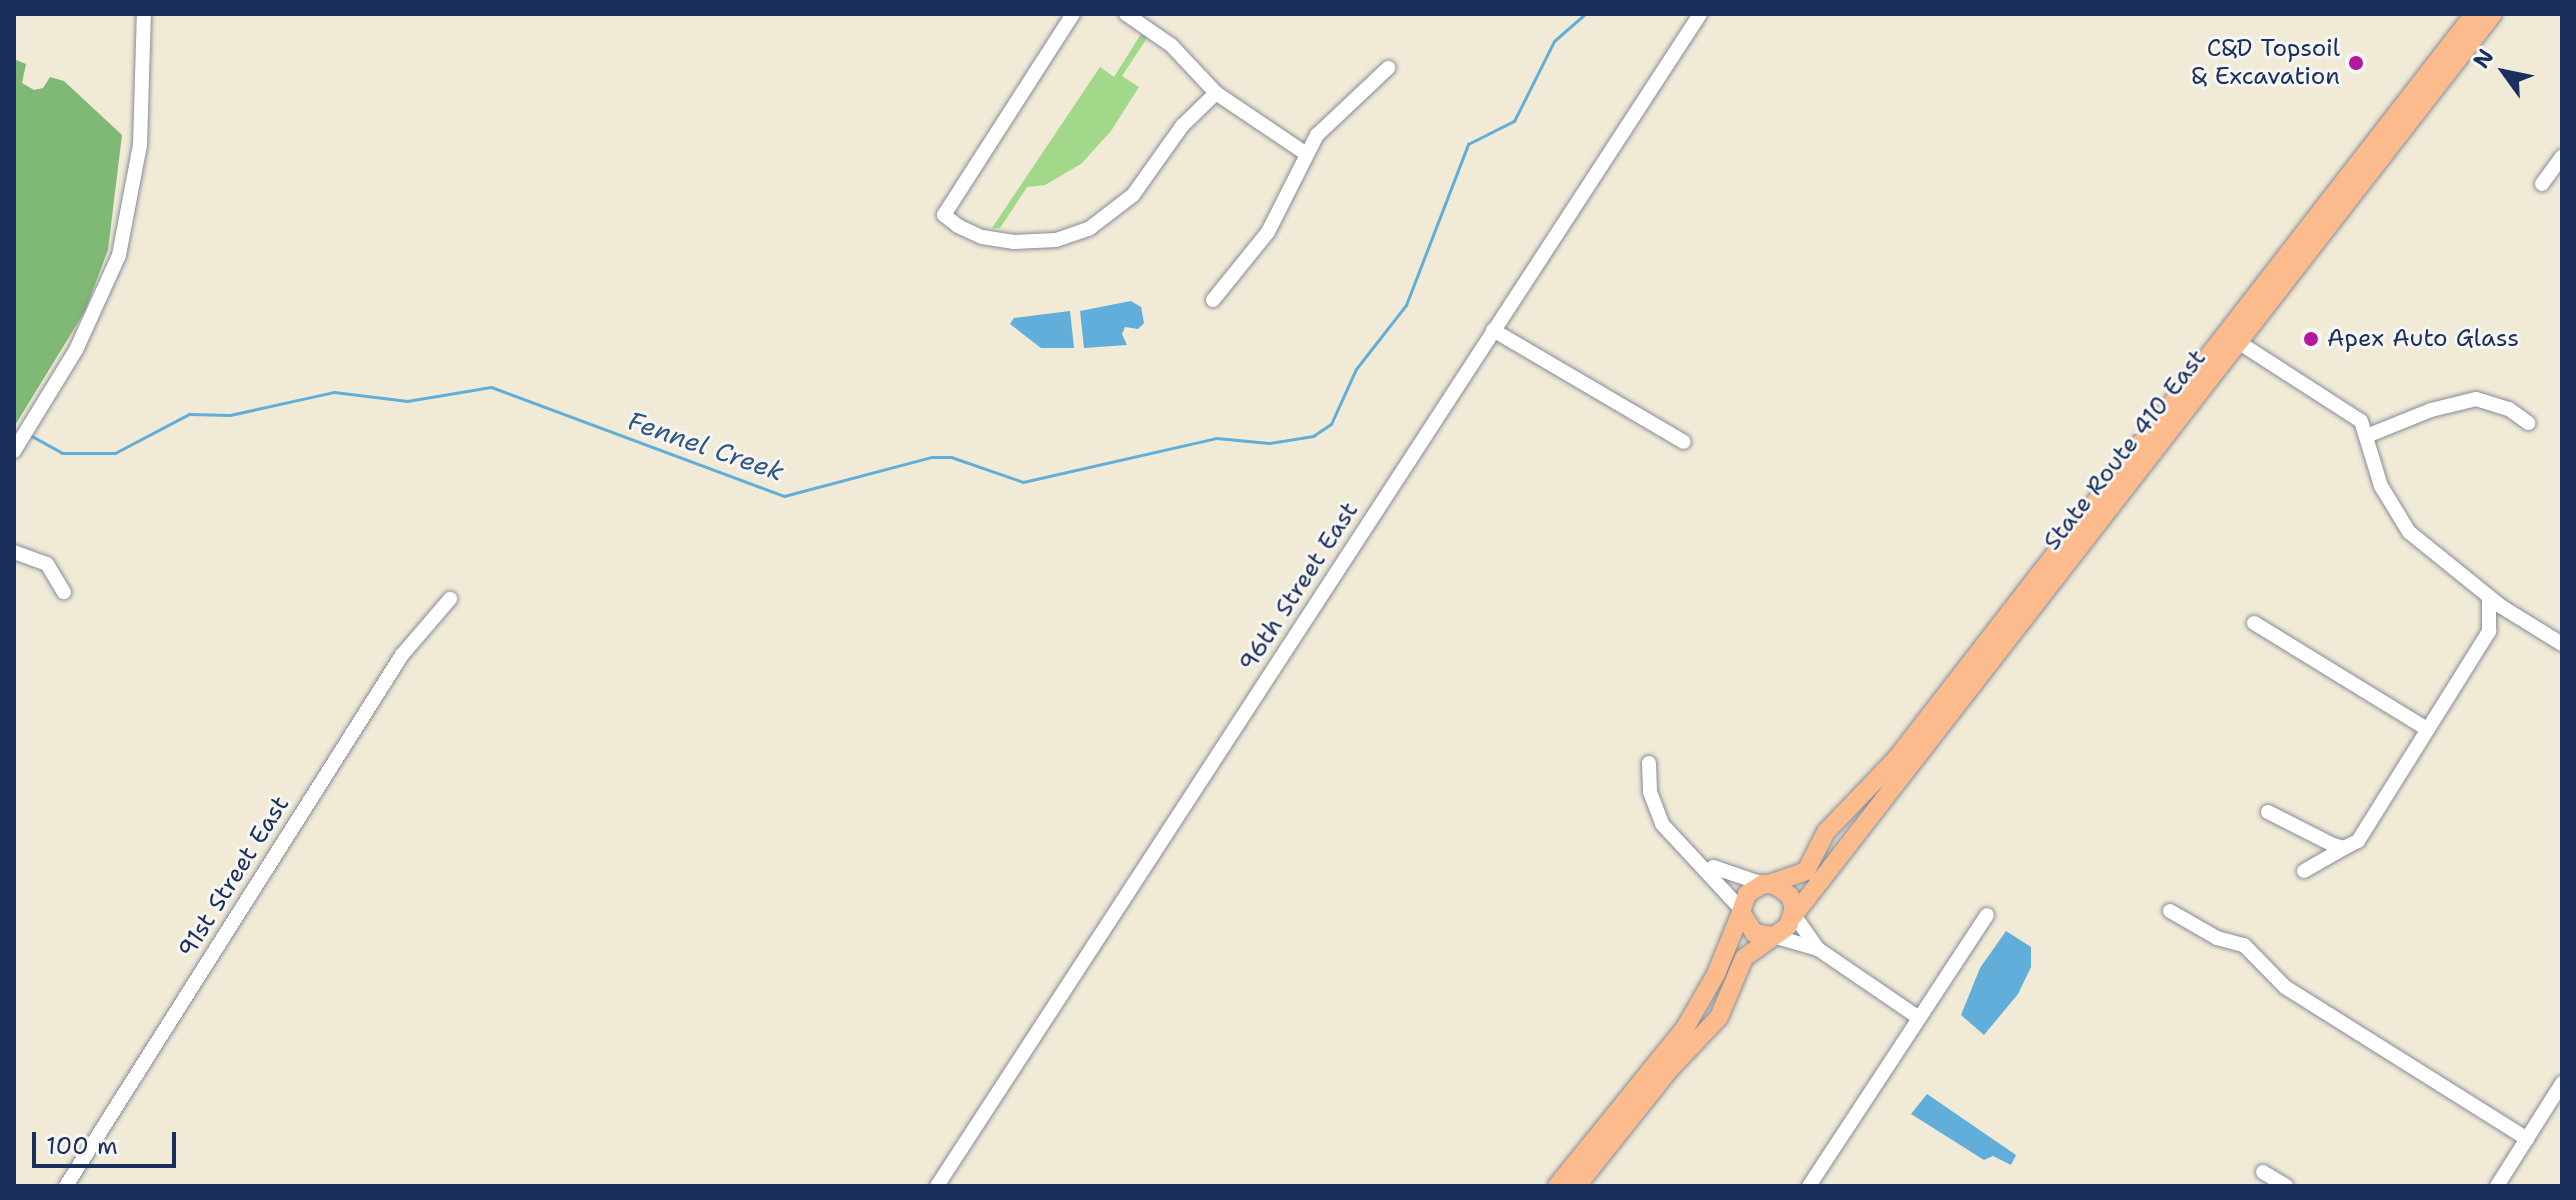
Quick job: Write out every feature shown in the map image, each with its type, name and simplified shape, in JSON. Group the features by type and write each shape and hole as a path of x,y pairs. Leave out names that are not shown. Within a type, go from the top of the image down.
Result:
{"main road":[{"name":"State Route 410 East","path":"1794,915 2474,14"},
{"name":"State Route 410 East","path":"1766,884 1806,871 1826,832 1896,759 2493,14"},
{"path":"1557,1186 1685,1028 1716,974 1747,894 1766,884 1786,892 1794,915 1788,926 1744,958 1719,1017 1668,1071 1577,1186"},
{"path":"1742,910 1749,929 1773,936"}],"street":[{"path":"14,451 76,350 119,255 140,145 144,14"},
{"path":"1073,14 944,215 982,237 1014,242 1056,240 1105,219 1133,195 1182,126 1216,93"},
{"path":"1126,14 1187,58 1216,93 1305,153"},
{"name":"96th Street East","path":"937,1186 1700,14"},
{"path":"1213,300 1268,232 1305,153 1339,111 1388,68"},
{"path":"2542,184 2562,156"},
{"path":"1493,330 1684,442"},
{"path":"2232,338 2336,402 2361,421 2369,435 2381,486 2400,520 2489,597 2562,644"},
{"path":"2369,435 2431,410 2476,399 2509,409 2528,423"},
{"path":"14,552 47,564 64,592"},
{"path":"2304,871 2358,841 2489,631 2489,597"},
{"name":"91st Street East","path":"66,1186 402,655 450,599"},
{"path":"2254,623 2427,729"},
{"path":"1649,763 1657,814 1742,910"},
{"path":"2268,812 2344,848"},
{"path":"1692,855 1735,878 1766,884"},
{"path":"2170,911 2217,938 2244,945 2285,987 2527,1139"},
{"path":"1794,915 1818,949"},
{"path":"1809,1186 1987,915"},
{"path":"1773,936 1818,949 1919,1018"},
{"path":"2497,1186 2561,1089"},
{"path":"2263,1172 2286,1186"}],"green space":[{"path":"1141,34 1147,38 1122,76 1139,87 1111,131 1081,164 1045,185 1027,187 1000,228 992,228 1100,67 1114,77"},
{"path":"16,60 26,64 22,83 34,90 43,88 50,77 64,81 122,135 108,250 85,311 14,427"}],"water":[{"path":"1131,301 1141,307 1144,323 1138,329 1125,327 1122,334 1127,345 1084,348 1080,311"},
{"path":"1070,311 1074,348 1041,348 1010,324 1014,318"},
{"path":"2006,931 2031,947 2031,967 2018,994 1984,1035 1961,1015 1980,968"},
{"path":"1927,1094 2016,1155 2011,1165 1993,1156 1984,1160 1911,1114"}],"waterway":[{"name":"Fennel Creek","path":"28,434 62,453 115,453 189,414 230,415 334,392 407,401 491,387 784,496 932,457 951,457 1023,482 1216,438 1269,443 1313,436 1331,424 1356,369 1406,305 1468,144 1514,121 1554,41 1585,14"}],"place":[{"name":"C&D Topsoil & Excavation","path":"2356,63"},
{"name":"Apex Auto Glass","path":"2311,339"}]}
